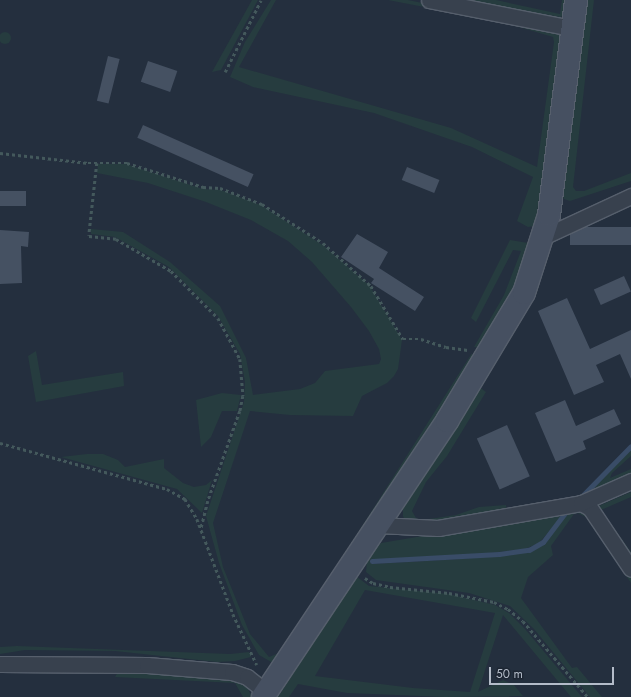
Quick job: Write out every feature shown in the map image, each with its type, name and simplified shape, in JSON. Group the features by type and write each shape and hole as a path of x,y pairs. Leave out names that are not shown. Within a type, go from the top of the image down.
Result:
{"street":[{"path":"429,0 572,28"},
{"path":"0,664 147,665 232,672 247,677 265,694 351,568 490,353 524,293 545,236 554,185 576,0"},
{"path":"545,236 631,196"},
{"path":"378,525 438,528 580,503 631,481"},
{"path":"580,503 590,508 631,569"}],"path":[{"path":"226,72 261,0"},
{"path":"0,153 97,163 126,163 203,187 220,188 262,204 323,243 371,286 402,339 421,339 446,347 490,353"},
{"path":"97,163 89,236 116,239 170,271 218,318 240,359 243,396 240,410 208,501 201,529"},
{"path":"0,443 167,489 184,499 201,529 233,614 253,654 265,694"},
{"path":"351,568 373,583 449,593 494,602 508,609 522,621 588,697"}],"green space":[{"path":"252,0 258,0 221,70 212,72"},
{"path":"271,0 276,0 239,67 451,128 537,167 554,42 553,37 502,22 388,0 408,0 556,31 561,38 561,53 535,226 528,227 517,221 533,177 472,147 374,113 253,87 230,77 245,42"},
{"path":"465,0 496,0 560,14 562,0 567,0 564,15 560,17"},
{"path":"586,0 594,0 573,187 576,191 584,191 631,173 631,181 570,201 564,199 561,192"},
{"path":"3,32 7,32 11,38 7,44 3,44 -1,40 -1,36"},
{"path":"98,164 126,164 203,189 221,190 261,205 324,246 370,286 402,340 398,369 394,376 387,383 362,396 353,416 290,415 250,411 213,523 223,567 250,634 269,657 279,653 319,594 472,353 472,358 425,434 278,661 273,663 259,655 242,625 219,563 206,516 244,402 245,382 240,354 218,316 169,267 115,237 91,234 91,229 123,232 170,262 220,306 246,358 253,395 300,389 315,383 325,371 379,364 381,359 379,349 369,331 351,307 312,262 288,241 251,220 206,202 148,183 97,173"},
{"path":"510,240 528,243 529,252 506,305 479,347 474,347 504,295 521,251 513,250 476,322 471,318"},
{"path":"36,351 42,385 123,372 124,386 36,402 28,356"},
{"path":"478,386 486,392 447,456 426,482 412,511 416,518 422,520 456,515 479,507 506,505 507,512 453,522 406,523 403,516 403,505"},
{"path":"222,393 241,395 237,411 222,411 211,437 201,447 196,400"},
{"path":"631,448 631,456 612,473 610,478 631,469 631,477 581,499"},
{"path":"103,454 118,460 125,467 164,459 164,468 183,483 194,487 206,485 212,480 202,513 177,489 61,457"},
{"path":"631,492 631,497 601,510 631,552 631,563 594,508"},
{"path":"583,509 631,575 631,583 587,518 578,513 574,514 551,546 553,555 528,577 521,598 572,668 577,667 602,697 590,697 534,629 510,606 469,593 376,580 366,572 367,560 381,543","holes":["565,513 567,514 544,544 525,552 462,559 371,564 370,560 462,556 525,549 539,543"]},
{"path":"356,576 369,586 449,594 495,605 509,613 525,629 582,697 571,697 503,615 478,692 503,680 514,685 523,696 445,697 347,693 298,684 289,697 278,697","holes":["365,590 495,613 470,692 413,688 315,676"]},
{"path":"17,646 230,654 249,652 251,657 235,661 217,662 115,651 25,650 0,654 0,647"},
{"path":"126,669 234,675 245,683 252,697 243,697 235,683 115,677 118,672"}],"building":[{"path":"108,56 120,59 109,104 97,101"},
{"path":"148,61 177,71 170,92 141,82"},
{"path":"143,125 254,174 248,187 137,138"},
{"path":"407,167 439,180 434,193 402,180"},
{"path":"0,191 26,191 26,206 0,206"},
{"path":"570,227 631,227 631,245 570,245"},
{"path":"0,230 29,232 28,247 21,246 22,283 0,284"},
{"path":"357,234 388,252 379,268 424,297 415,311 371,283 374,279 341,257"},
{"path":"624,276 631,292 601,305 594,289"},
{"path":"567,298 590,349 631,330 631,379 620,354 596,365 604,382 574,395 538,311"},
{"path":"565,400 576,426 614,409 621,424 583,441 586,449 556,462 535,413"},
{"path":"507,425 530,476 500,490 477,438"}],"waterway":[{"path":"581,497 631,446"},
{"path":"372,561 499,554 529,550 543,542 566,512"}]}
